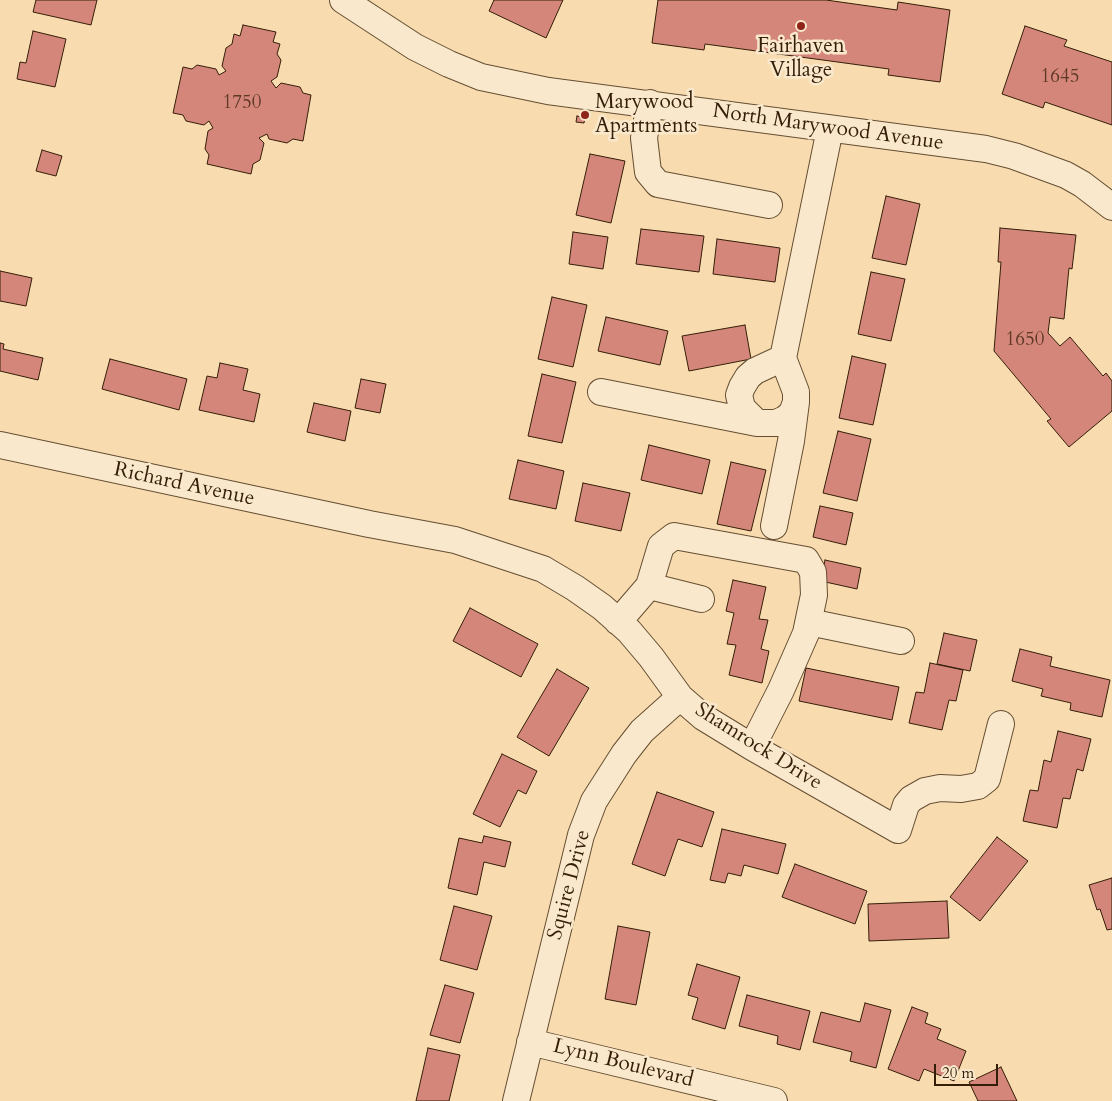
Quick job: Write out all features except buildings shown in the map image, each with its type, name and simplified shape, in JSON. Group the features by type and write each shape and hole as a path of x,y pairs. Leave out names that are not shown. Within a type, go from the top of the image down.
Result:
{"street":[{"name":"North Marywood Avenue","path":"343,0 415,47 481,77 548,90 972,147 1014,156 1066,175 1082,184 1112,207"},
{"path":"650,103 644,138 648,172 658,184 769,205"},
{"path":"774,526 791,441 796,402 796,392 783,358 830,129"},
{"path":"757,423 742,408 739,394 748,377 755,371 783,358"},
{"path":"601,392 757,423 776,422 785,418 792,413 796,402"},
{"name":"Richard Avenue","path":"0,445 369,524"},
{"name":"Shamrock Drive","path":"369,524 455,540 542,569 575,588 629,631 651,657 680,697 704,717 752,747 898,830 906,805 918,795 925,791 940,788 960,789 978,786 987,779 1001,724"},
{"path":"618,622 649,586 661,546 674,536 806,560 813,572 814,595 806,633 781,690 752,747"},
{"path":"649,586 701,599"},
{"path":"809,622 902,641"},
{"name":"Squire Drive","path":"516,1101 581,836 594,801 624,754 642,731 680,697"},
{"name":"Lynn Boulevard","path":"530,1042 774,1101"}],"place":[{"name":"Fairhaven Village","path":"801,26"},
{"name":"Marywood Apartments","path":"585,115"}]}
